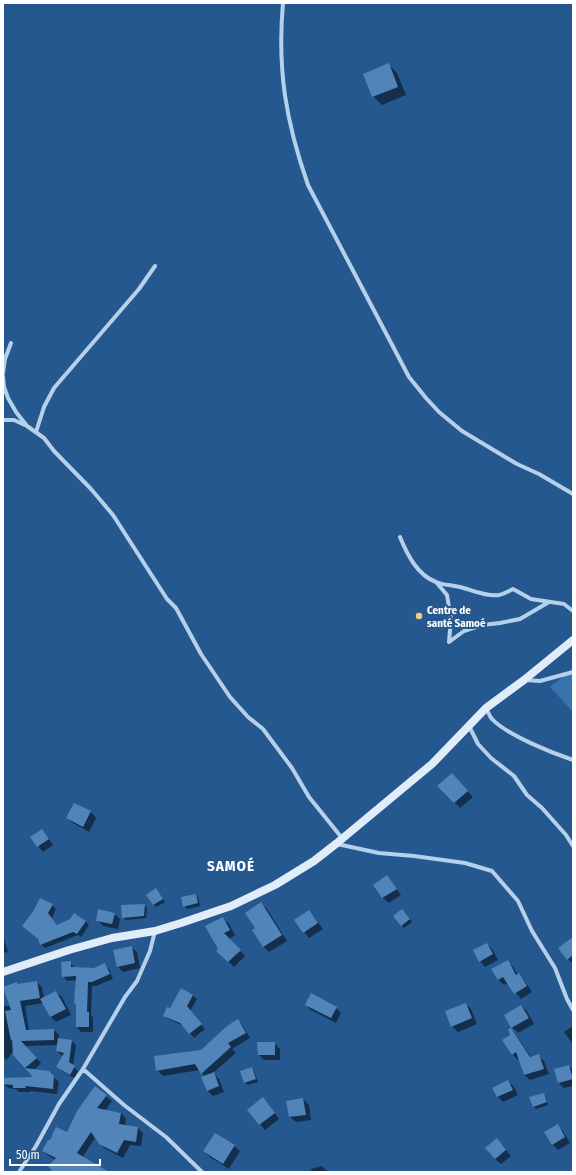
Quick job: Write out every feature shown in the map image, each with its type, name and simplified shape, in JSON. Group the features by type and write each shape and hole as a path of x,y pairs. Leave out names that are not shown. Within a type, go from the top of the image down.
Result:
{"main road":[{"path":"3,972 69,950 105,940 154,931 231,906 275,885 314,861 340,841 432,764 486,708 524,680 573,640"}],"street":[{"path":"283,3 281,57 283,89 292,136 298,156 308,185 409,377 439,412 462,430 517,464 539,474 573,494"},
{"path":"36,432 44,407 54,388 139,289 154,266"},
{"path":"11,343 5,359 3,375 4,387 16,412 27,426"},
{"path":"3,420 14,420 27,426 44,438 54,451 91,489 113,515 167,599 176,608 201,654 230,697 248,717 263,729 292,768 309,797 340,841 379,853 465,863 492,871 518,902 532,931 555,968 573,1010"},
{"path":"400,537 405,549 422,574 436,582 447,595 451,619 449,642 464,631 482,625 520,619 550,601"},
{"path":"436,582 492,595 501,595 514,589 531,599 564,604 573,610"},
{"path":"524,680 540,682 573,672"},
{"path":"486,708 491,718 515,735 553,753 573,760"},
{"path":"469,726 478,744 491,758 514,776 527,795 542,808 566,835 573,846"},
{"path":"19,1172 36,1146 58,1104 83,1068 125,997 137,981 150,950 154,931"},
{"path":"83,1068 124,1105 166,1137 202,1172"}],"shaded area":[{"path":"573,668 573,712 550,687"}],"building":[{"path":"389,63 398,87 372,97 363,74"},
{"path":"452,773 468,791 454,803 437,786"},
{"path":"74,803 91,811 83,827 66,818"},
{"path":"42,829 49,839 37,847 30,837"},
{"path":"387,875 397,889 382,898 373,885"},
{"path":"156,888 163,899 153,905 146,895"},
{"path":"196,894 198,903 183,907 181,897"},
{"path":"40,898 53,904 48,913 57,925 70,919 74,913 86,921 77,934 73,932 40,945 38,939 22,926 34,910"},
{"path":"261,902 282,935 263,947 252,930 255,928 245,913"},
{"path":"145,904 144,916 122,918 121,905"},
{"path":"98,909 115,913 112,924 96,921"},
{"path":"402,909 410,919 401,926 393,916"},
{"path":"309,910 318,923 303,933 294,920"},
{"path":"223,917 230,930 224,933 241,950 228,962 216,951 218,949 205,926"},
{"path":"573,937 573,955 567,960 558,948"},
{"path":"487,943 493,954 479,962 473,950"},
{"path":"132,946 135,963 117,967 113,950"},
{"path":"508,960 516,975 519,973 527,986 514,994 503,977 498,980 491,969"},
{"path":"71,961 71,967 94,968 105,963 110,974 92,982 88,982 87,1012 89,1012 89,1027 76,1027 76,1004 74,1005 76,976 62,977 61,962"},
{"path":"37,981 40,998 20,1001 26,1030 54,1029 54,1040 21,1041 37,1058 25,1068 49,1071 54,1076 53,1089 25,1086 26,1088 13,1088 13,1085 3,1084 3,1078 33,1077 13,1055 12,1039 11,1041 5,1011 11,1010 3,987 17,982 17,984"},
{"path":"181,988 193,995 187,1006 202,1024 189,1034 180,1023 163,1016 167,1007 170,1008"},
{"path":"56,991 66,1009 50,1017 40,999"},
{"path":"311,993 337,1007 331,1018 305,1005"},
{"path":"466,1003 472,1018 451,1027 445,1011"},
{"path":"521,1005 529,1018 511,1028 504,1015"},
{"path":"238,1019 246,1033 228,1043 231,1047 201,1074 195,1064 156,1071 154,1056 201,1050 227,1026"},
{"path":"511,1028 530,1057 539,1054 544,1069 524,1075 516,1052 512,1055 502,1040 510,1035 508,1029"},
{"path":"58,1038 72,1040 69,1062 75,1066 70,1075 56,1067 64,1053 56,1051"},
{"path":"257,1042 275,1042 275,1055 258,1055"},
{"path":"569,1065 573,1079 558,1083 554,1069"},
{"path":"252,1067 256,1079 244,1083 240,1071"},
{"path":"214,1072 219,1086 207,1091 201,1077"},
{"path":"508,1080 513,1090 497,1097 492,1088"},
{"path":"95,1086 107,1095 97,1108 121,1113 119,1124 138,1127 136,1142 124,1140 117,1153 99,1144 91,1132 77,1153 109,1172 53,1172 48,1166 56,1158 42,1151 48,1140 50,1140 56,1127 67,1132 77,1111"},
{"path":"544,1093 547,1102 533,1107 529,1097"},
{"path":"263,1097 275,1113 259,1125 247,1110"},
{"path":"303,1098 306,1115 289,1117 286,1101"},
{"path":"558,1124 565,1137 552,1145 544,1132"},
{"path":"215,1133 235,1145 223,1164 203,1151"},
{"path":"497,1138 506,1150 495,1159 485,1148"}],"place":[{"name":"Centre de santé Samoé","path":"419,616"}],"district":[{"name":"SAMOÉ","path":"231,866"}]}
